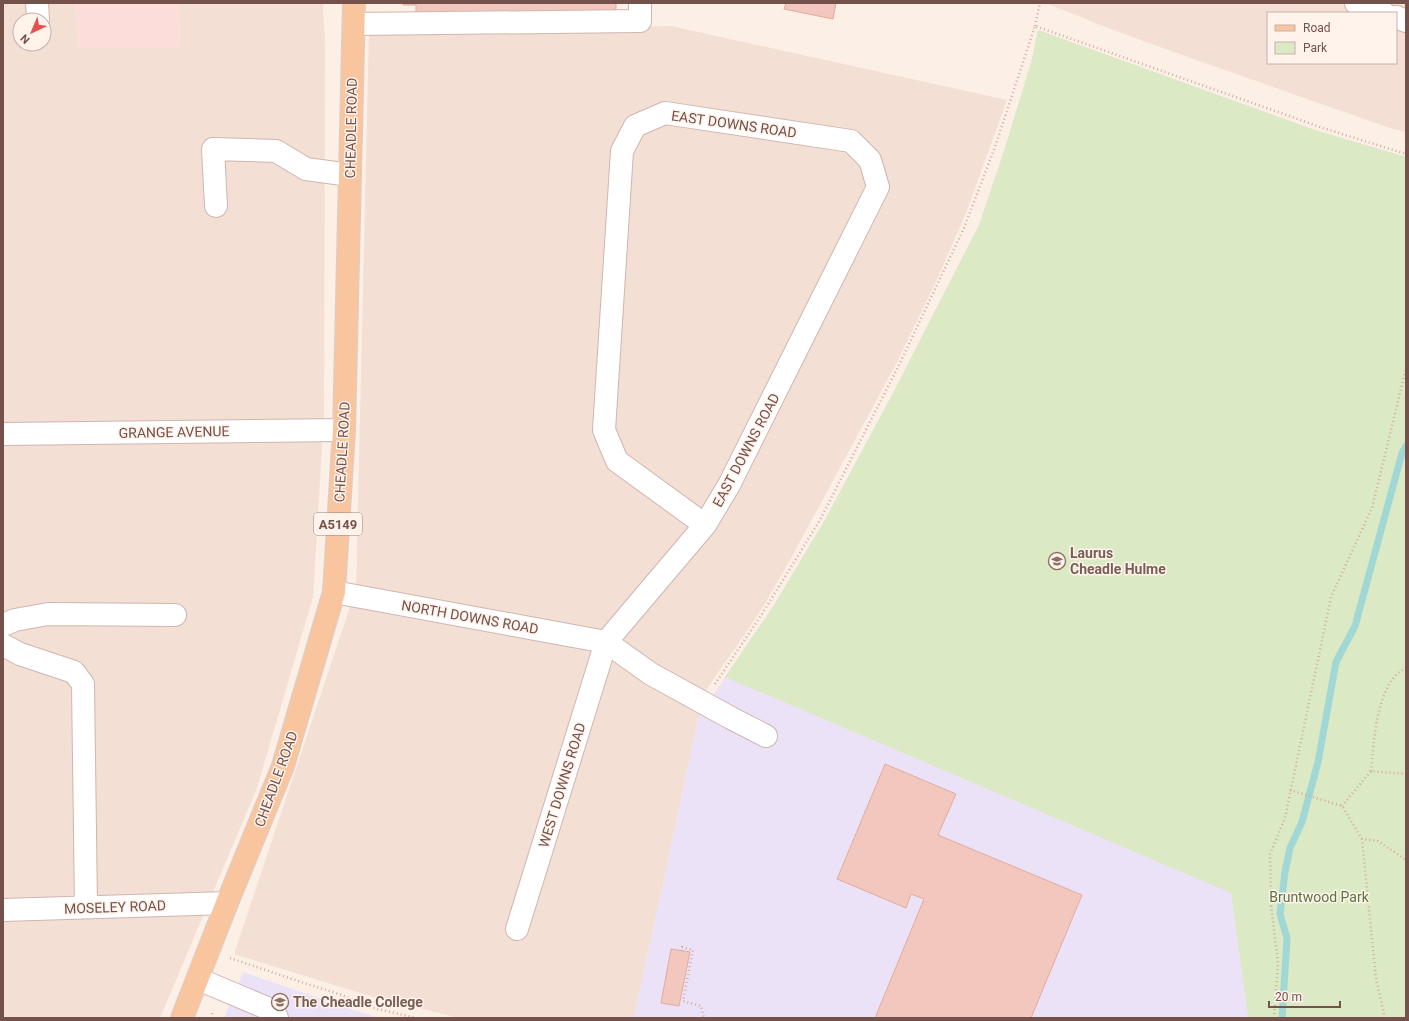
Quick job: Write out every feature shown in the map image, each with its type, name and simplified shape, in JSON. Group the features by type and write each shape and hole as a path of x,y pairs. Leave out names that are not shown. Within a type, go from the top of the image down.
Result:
{"main road":[{"name":"CHEADLE ROAD","path":"182,1018 283,766 334,592 344,430 354,13"}],"street":[{"path":"354,13 640,21 640,3"},
{"name":"EAST DOWNS ROAD","path":"606,642 705,525 729,485 878,187 870,160 851,141 665,113 635,126 622,151 604,430 617,461 705,525"},
{"path":"216,206 213,149 276,151 306,169 350,175"},
{"name":"GRANGE AVENUE","path":"3,434 344,430"},
{"name":"NORTH DOWNS ROAD","path":"334,592 606,642"},
{"path":"3,625 15,620 48,614 175,615"},
{"path":"606,642 651,674 766,736"},
{"name":"WEST DOWNS ROAD","path":"517,929 606,642"},
{"path":"3,645 20,654 74,672 83,684 86,907"},
{"name":"MOSELEY ROAD","path":"3,910 227,903"},
{"path":"198,979 274,1011 276,1018"}],"path":[{"path":"702,702 762,614 820,520 899,365 964,228 995,147 1035,26 1040,3"},
{"path":"1035,26 1323,128 1406,154"},
{"path":"1274,1018 1278,962 1271,906 1270,854 1284,818 1331,597 1372,508 1406,368"},
{"path":"1342,806 1371,771 1376,728 1384,694 1394,678 1406,668"},
{"path":"1371,771 1406,774"},
{"path":"1290,790 1342,806 1362,839 1376,979 1385,1018"},
{"path":"1362,839 1378,840 1406,860"},
{"path":"682,951 682,947 693,950 683,1001 701,1006 704,1018"},
{"path":"208,951 304,984 342,995 370,1007 416,1018"}],"shaded area":[{"path":"3,3 75,3 79,47 180,47 179,3 323,3 325,46 324,414 313,597 257,788 160,1018 3,1018"},
{"path":"75,3 179,3 180,47 79,47"},
{"path":"1044,3 1406,3 1406,132 1390,128 1108,28"},
{"path":"671,26 1007,100 966,213 939,275 896,364 790,560 760,612 708,687 702,702 634,1018 459,1018 370,996 234,954 356,589 369,33"},
{"name":"Laurus Cheadle Hulme","path":"1038,30 1315,130 1406,157 1231,893 1248,1018 634,1018 702,702 712,697 774,605 826,518 893,393 979,225 1031,63"},
{"name":"The Cheadle College","path":"243,972 356,1011 380,1018 224,1018"}],"green space":[{"name":"Laurus Cheadle Hulme","path":"1038,30 1315,130 1406,157 1406,1018 1248,1018 1231,893 725,677 774,605 826,518 893,393 979,225 1031,63"}],"building":[{"path":"403,3 616,3 616,16 416,16 416,5 403,5"},
{"path":"786,3 836,3 833,19 784,9"},
{"path":"885,764 956,794 938,835 1082,895 1031,1018 875,1018 924,899 911,894 906,908 837,879"},
{"path":"671,949 690,952 679,1006 661,1003"}],"waterway":[{"path":"1282,1018 1287,938 1280,914 1285,872 1290,848 1302,822 1318,762 1336,662 1355,626 1402,453 1406,446"}],"place":[{"name":"Laurus Cheadle Hulme","path":"1057,561"},
{"name":"The Cheadle College","path":"280,1002"}],"park label":[{"name":"Bruntwood Park","path":"1319,897"}]}
